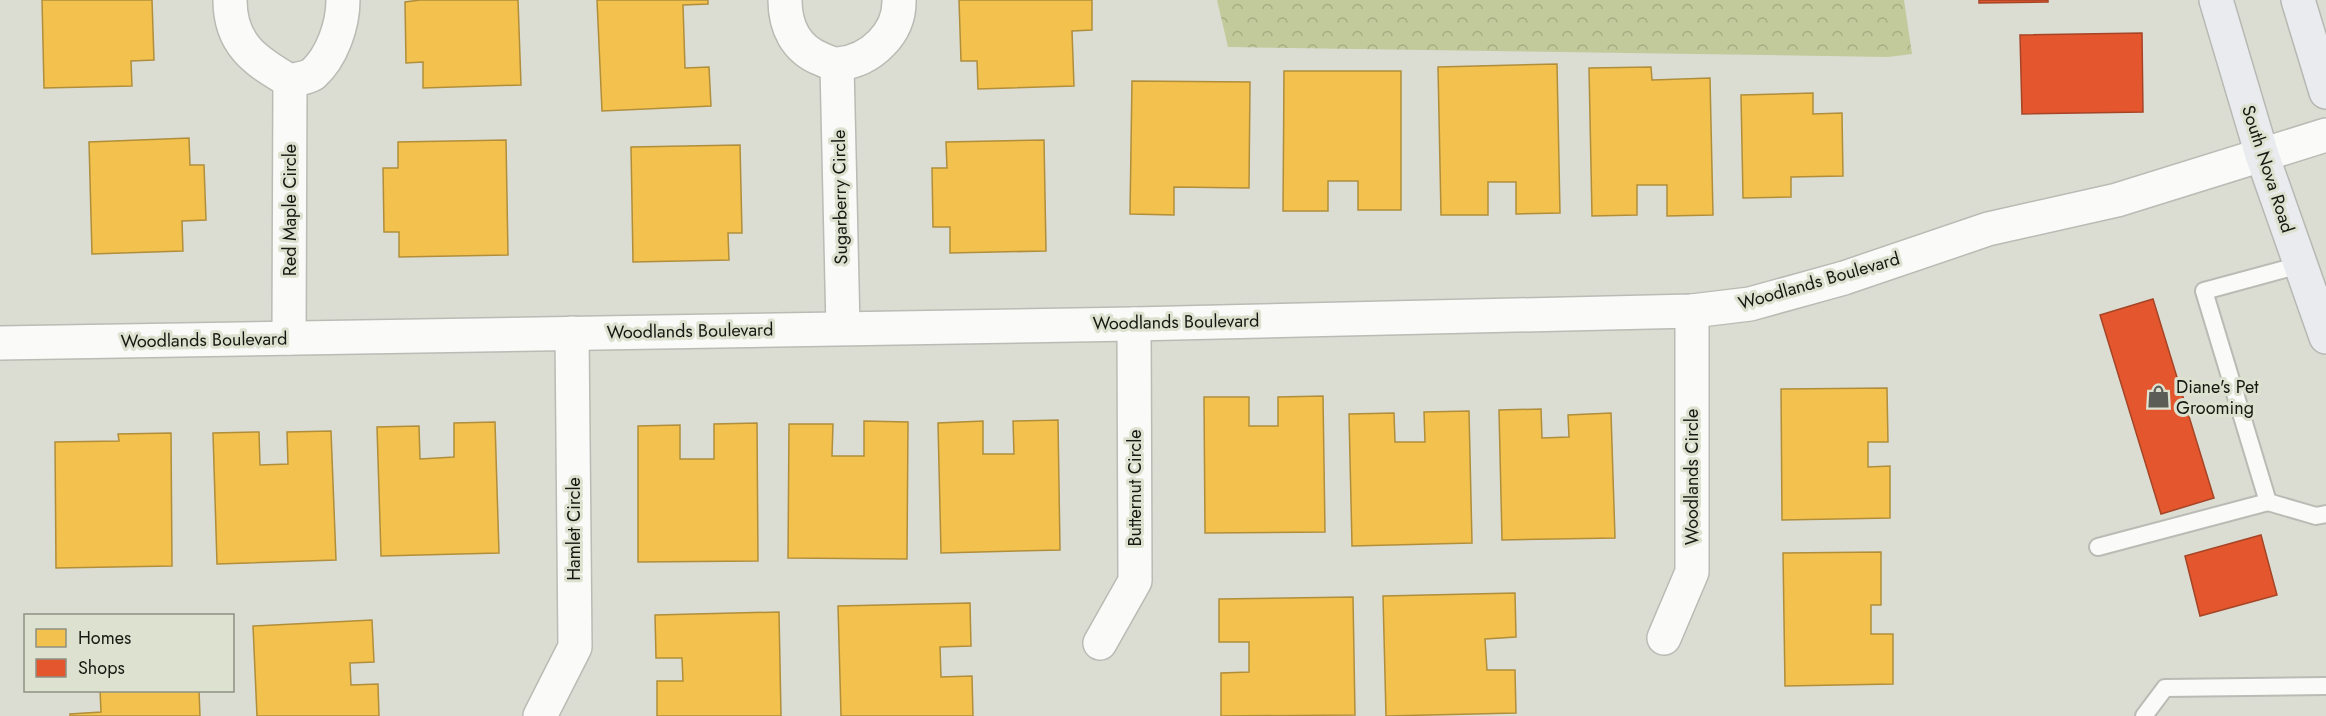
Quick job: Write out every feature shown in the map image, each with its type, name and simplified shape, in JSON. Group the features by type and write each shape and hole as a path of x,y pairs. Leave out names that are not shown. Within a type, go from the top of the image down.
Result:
{"main road":[{"name":"South Nova Road","path":"2216,0 2262,155 2326,337"},
{"path":"2298,0 2326,92"}],"street":[{"path":"230,0 230,15 235,31 247,52 261,65 290,81 311,75 322,63 336,40 343,0"},
{"path":"785,0 790,26 797,42 806,53 837,65 868,56 887,38 900,13 899,0"},
{"name":"Sugarberry Circle","path":"837,65 843,328"},
{"name":"Red Maple Circle","path":"289,338 290,81"},
{"name":"Woodlands Boulevard","path":"0,343 1134,324 1692,310 1750,304 1844,278 1988,229 2117,200 2326,135"},
{"name":"Woodlands Circle","path":"1664,638 1692,572 1692,310"},
{"name":"Butternut Circle","path":"1100,643 1135,581 1134,324"},
{"name":"Hamlet Circle","path":"540,716 575,647 572,333"}],"lane":[{"path":"2268,502 2204,291 2300,265"},
{"path":"2098,547 2268,502 2316,516 2326,514"},
{"path":"2144,716 2164,688 2326,686"}],"green space":[{"path":"1217,0 1904,0 1912,54 1888,57 1228,47"}],"building: Homes":[{"path":"42,0 152,0 154,60 131,61 132,86 44,88"},
{"path":"518,0 521,85 423,88 423,62 406,63 405,2"},
{"path":"597,0 708,0 708,4 683,5 685,68 709,67 711,106 602,111"},
{"path":"959,0 1092,0 1092,30 1072,31 1074,86 978,89 977,61 961,61"},
{"path":"1557,64 1560,213 1516,214 1516,182 1488,182 1488,215 1441,215 1438,67"},
{"path":"1651,67 1652,80 1710,78 1713,215 1667,216 1667,185 1637,185 1637,215 1592,216 1589,68"},
{"path":"1284,71 1401,71 1401,210 1358,210 1358,181 1328,181 1328,211 1283,211"},
{"path":"1132,81 1250,82 1249,188 1174,187 1174,215 1130,214"},
{"path":"1813,93 1813,114 1842,113 1843,176 1791,177 1791,197 1743,198 1741,95"},
{"path":"189,138 190,165 204,165 206,220 182,221 183,251 92,254 89,142"},
{"path":"506,140 508,255 399,257 399,232 384,232 383,168 398,168 398,142"},
{"path":"1044,140 1046,251 950,253 950,227 933,227 932,168 947,168 946,142"},
{"path":"740,145 742,233 728,233 729,260 633,262 631,147"},
{"path":"1887,388 1888,442 1868,442 1868,467 1890,466 1890,518 1782,520 1781,389"},
{"path":"1323,396 1325,532 1205,533 1204,397 1249,397 1249,426 1278,426 1278,397"},
{"path":"1541,409 1542,438 1569,437 1568,415 1611,413 1615,538 1502,540 1499,410"},
{"path":"1469,411 1472,543 1352,546 1349,414 1394,413 1395,442 1425,442 1424,412"},
{"path":"1058,420 1060,550 941,553 938,423 983,421 983,454 1014,454 1013,421"},
{"path":"864,421 908,422 907,559 788,558 789,424 833,424 832,456 864,456"},
{"path":"495,422 499,553 381,556 377,427 419,426 420,459 454,457 454,423"},
{"path":"757,423 758,561 638,562 638,426 680,425 680,459 714,459 714,424"},
{"path":"331,431 336,560 217,564 213,433 259,432 260,465 288,464 287,432"},
{"path":"171,433 172,566 56,568 55,442 119,441 118,434"},
{"path":"1881,552 1881,605 1871,605 1871,634 1893,634 1893,684 1785,686 1783,553"},
{"path":"1515,593 1516,637 1485,639 1487,670 1515,670 1516,713 1386,716 1383,596"},
{"path":"1353,597 1355,715 1221,716 1221,673 1249,672 1249,642 1219,642 1219,599"},
{"path":"970,603 971,646 940,647 941,677 972,676 973,716 841,716 838,606"},
{"path":"779,612 781,716 657,716 657,681 683,681 682,658 656,658 655,615"},
{"path":"372,620 374,662 350,663 351,685 378,684 379,716 257,716 253,626"},
{"path":"100,692 199,692 200,716 70,716 70,714 101,712"}],"building: Shops":[{"path":"1979,0 2048,0 2048,2 1979,3"},
{"path":"2142,33 2143,112 2022,114 2020,35"},
{"path":"2153,299 2214,498 2161,514 2100,315"},
{"path":"2261,535 2277,595 2200,616 2185,556"}],"place":[{"name":"Diane's Pet Grooming","path":"2158,397"}]}
